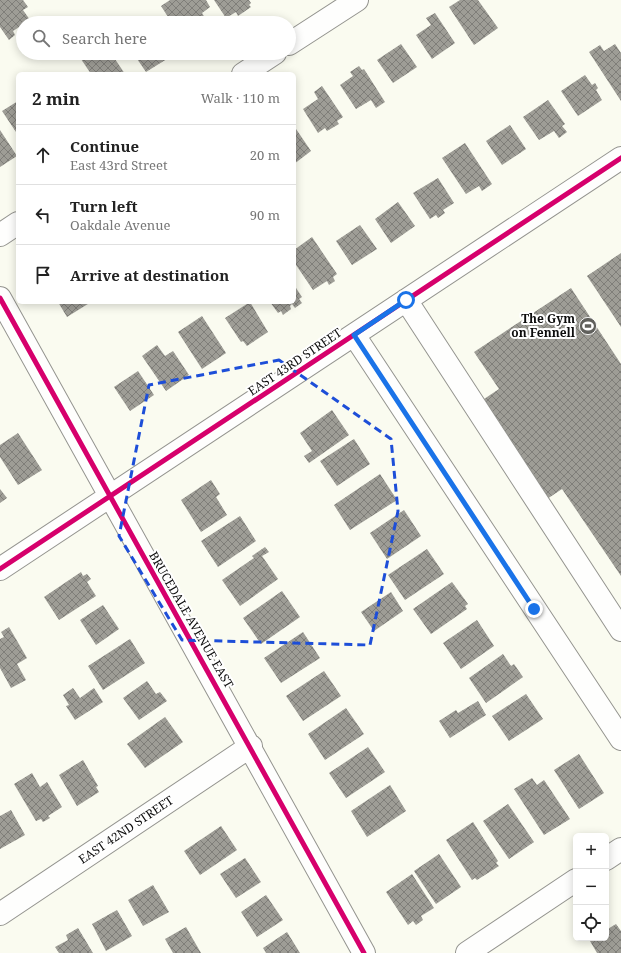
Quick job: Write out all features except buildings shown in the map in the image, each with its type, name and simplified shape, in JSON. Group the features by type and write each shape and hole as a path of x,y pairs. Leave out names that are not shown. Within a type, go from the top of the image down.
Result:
{"street":[{"path":"296,39 357,0"},
{"path":"246,72 264,60"},
{"name":"EAST 43RD STREET","path":"0,569 621,158"},
{"path":"0,235 16,224"},
{"name":"BRUCEDALE AVENUE EAST","path":"0,298 109,497 251,746 364,953"},
{"path":"406,300 621,630"},
{"path":"354,335 621,739"},
{"name":"EAST 42ND STREET","path":"0,914 251,746"},
{"path":"609,857 621,849"},
{"path":"467,953 573,882"}],"highlighted area":[{"path":"279,360 391,439 398,511 370,645 182,640 119,536 149,385"}],"cycle path":[{"path":"0,569 621,158"},
{"path":"0,298 364,953"}],"place":[{"name":"The Gym on Fennell","path":"588,326"}],"route":[{"path":"406,300 354,335 534,609"}]}
